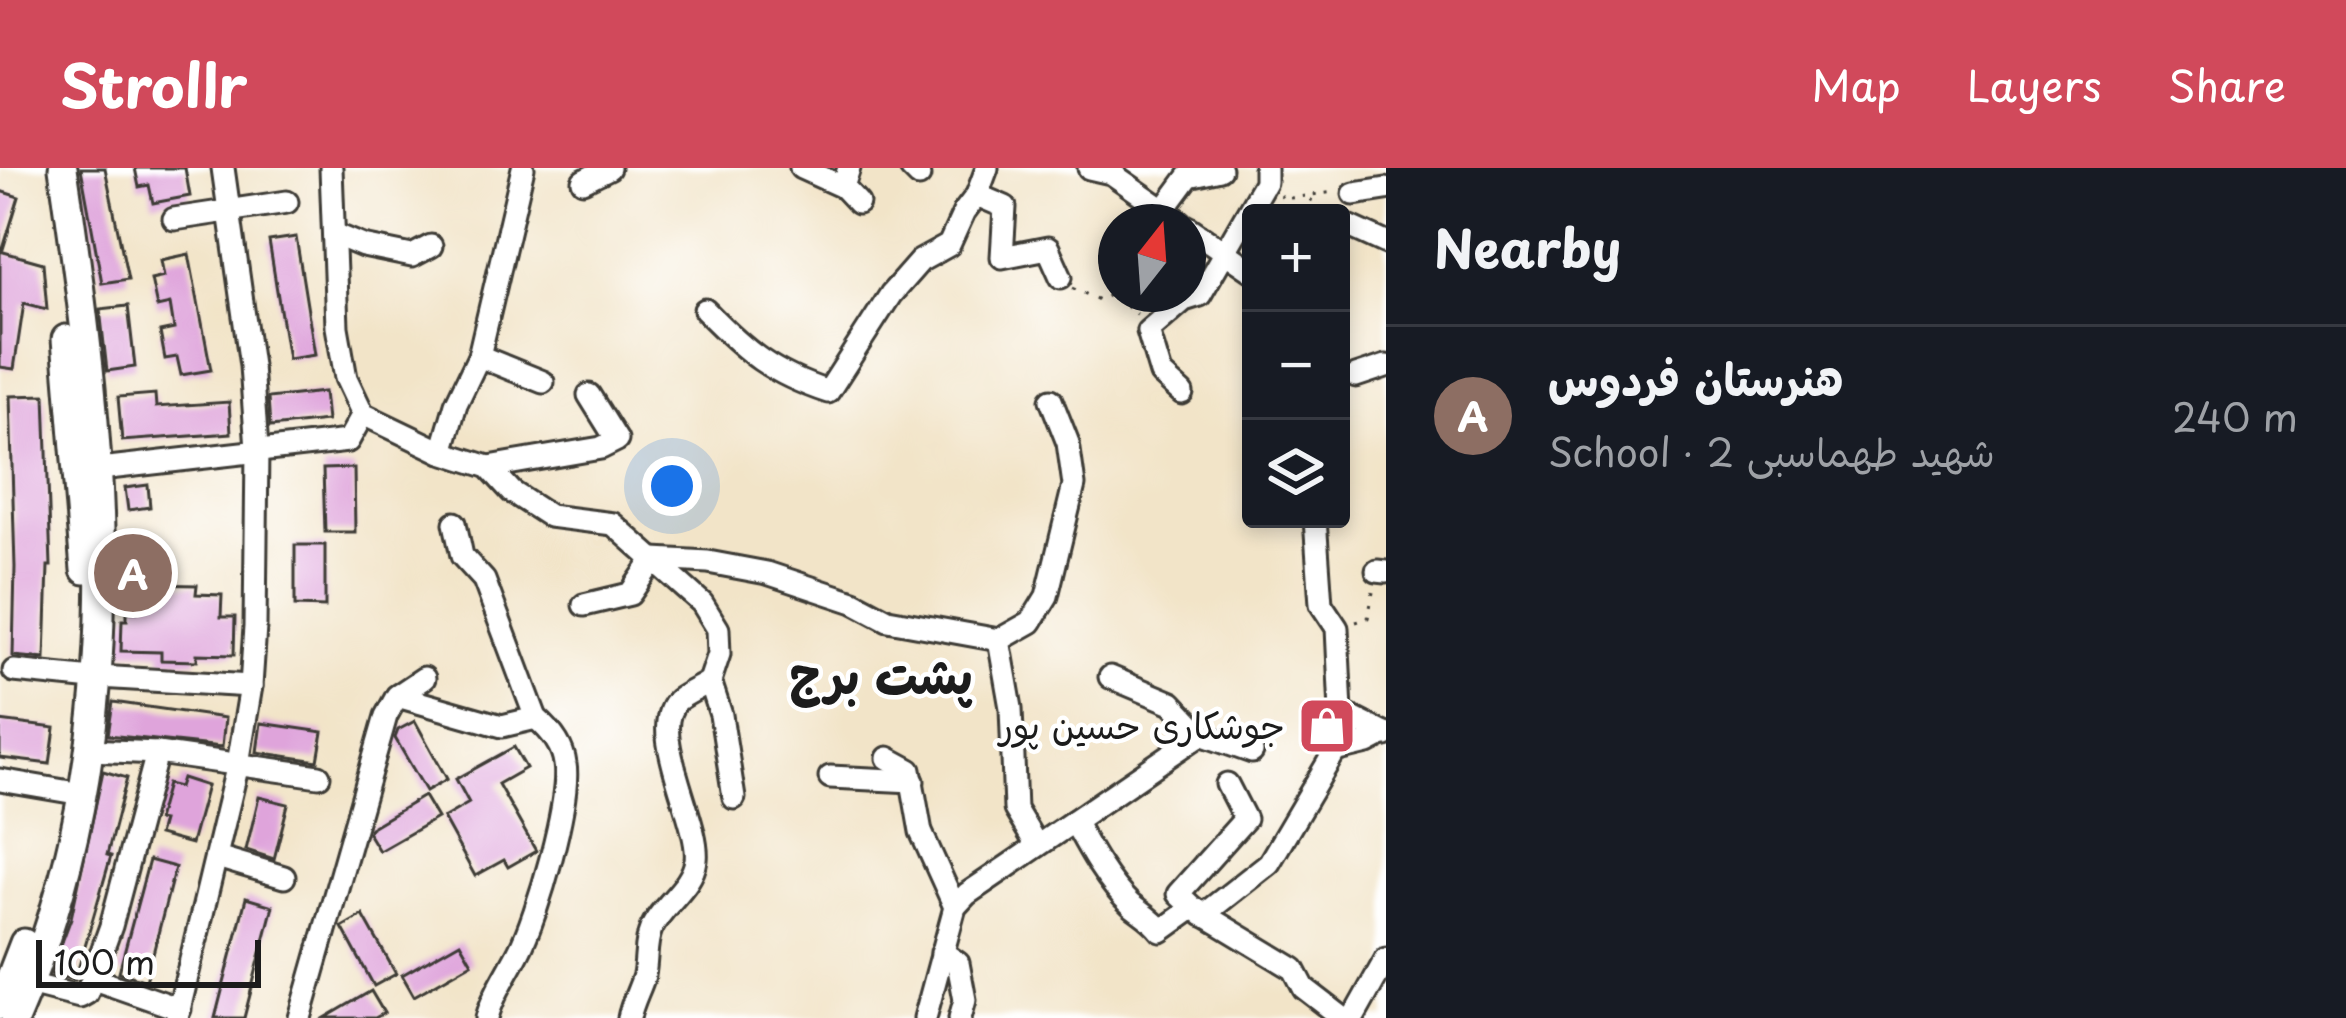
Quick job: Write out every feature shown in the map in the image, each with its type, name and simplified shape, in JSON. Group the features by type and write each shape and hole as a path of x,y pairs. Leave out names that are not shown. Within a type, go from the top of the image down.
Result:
{"main road":[{"path":"0,1005 90,750 91,677 79,471 46,168"},
{"path":"15,1018 29,984 75,792 104,609 100,469 62,168"}],"street":[{"path":"94,979 178,1014 218,856 251,686 257,449 251,366 223,168"},
{"path":"331,168 337,327 346,378 363,414 442,452 489,467 526,504 549,516 613,524 702,603 718,629 719,654 710,682 721,715 734,798"},
{"path":"442,452 456,404 479,356 523,168"},
{"path":"583,182 609,168"},
{"path":"801,168 850,186"},
{"path":"705,310 739,344 783,377 828,392 891,294 920,261 949,245 987,168"},
{"path":"1089,168 1111,173 1155,204"},
{"path":"1182,204 1189,176 1220,170"},
{"path":"1182,393 1161,374 1148,331 1184,300 1200,295 1265,175"},
{"path":"1354,194 1386,189"},
{"path":"977,195 1005,207 1002,257 1048,248 1061,277"},
{"path":"174,219 287,202"},
{"path":"1350,227 1386,242"},
{"path":"334,234 412,256 431,246"},
{"path":"1206,239 1242,264"},
{"path":"479,356 543,382"},
{"path":"1356,376 1386,366"},
{"path":"489,467 601,448 617,440 589,395"},
{"path":"654,559 708,562 767,573 854,602 888,620 1000,640 1031,622 1047,596 1074,485 1068,443 1052,400"},
{"path":"100,469 348,442 363,414"},
{"path":"455,523 462,556 484,580 536,718 552,732 566,759 566,788 536,906 487,1018"},
{"path":"1316,528 1321,604 1337,628 1341,712 1385,734"},
{"path":"584,605 630,594 654,559"},
{"path":"1000,640 1011,708 1015,809 1036,846"},
{"path":"14,671 251,686"},
{"path":"1110,677 1172,703 1201,734 1252,752"},
{"path":"300,1018 386,716 397,696 424,678"},
{"path":"629,1018 643,979 649,933 696,863 695,839 679,792 667,717 676,701 710,682"},
{"path":"397,696 502,726 536,718"},
{"path":"926,1018 955,907 967,894 1201,734"},
{"path":"1074,820 1092,854 1131,904 1161,931 1198,912 1268,863 1335,751 1385,734"},
{"path":"90,750 319,776"},
{"path":"29,984 80,997 87,993 157,754"},
{"path":"888,758 910,770 921,832 955,907"},
{"path":"830,777 913,781"},
{"path":"0,780 75,792"},
{"path":"1227,784 1245,819 1178,894 1198,912 1294,969 1304,988 1343,1018"},
{"path":"218,856 284,877"},
{"path":"942,952 958,963 964,1000 960,1018"},
{"path":"1353,1018 1386,959"}],"path":[{"path":"1265,175 1283,200 1343,190 1354,194"},
{"path":"1310,204 1312,196"},
{"path":"1061,277 1099,300 1109,295 1133,308 1148,331"},
{"path":"1337,628 1368,618 1382,571"}],"building":[{"path":"81,168 105,168 128,279 102,283"},
{"path":"135,168 185,168 190,196 153,203 149,185 139,187"},
{"path":"0,191 19,197 3,249 0,248"},
{"path":"296,237 315,355 288,359 269,241"},
{"path":"0,251 43,263 47,309 24,303 14,369 0,367"},
{"path":"189,254 211,370 181,375 177,357 165,359 160,332 174,329 170,304 157,307 151,279 164,276 161,260"},
{"path":"128,306 135,367 107,371 100,309"},
{"path":"324,392 327,421 270,427 268,398"},
{"path":"155,394 156,407 229,402 231,433 122,441 118,397"},
{"path":"45,395 51,566 45,659 13,656 10,396"},
{"path":"354,468 355,532 325,532 323,469"},
{"path":"148,485 150,507 128,510 125,488"},
{"path":"295,545 325,545 325,607 295,606"},
{"path":"120,564 147,565 147,584 197,585 196,594 222,595 221,617 235,617 234,655 161,660 161,652 121,651 122,620 127,620 127,612 137,612 138,589 119,589"},
{"path":"113,702 225,718 222,747 108,735"},
{"path":"0,721 55,728 50,764 0,758"},
{"path":"415,721 447,779 426,791 395,738 398,730"},
{"path":"261,723 323,732 318,761 257,752"},
{"path":"514,747 526,768 498,784 536,851 508,867 504,860 475,876 443,818 469,803 456,779"},
{"path":"103,771 127,778 107,855 111,856 75,980 50,974 71,918"},
{"path":"182,778 207,786 191,844 158,835 167,784 179,787"},
{"path":"424,796 437,818 379,851 368,833 370,828"},
{"path":"259,797 288,804 274,859 246,850"},
{"path":"149,860 175,867 146,981 119,972"},
{"path":"246,898 273,906 244,1018 215,1018"},
{"path":"363,915 396,974 374,986 342,927"},
{"path":"460,942 472,963 414,996 402,975"},
{"path":"371,991 384,1013 375,1018 325,1018"}],"place":[{"name":"هنرستان فردوس","path":"133,573"},
{"name":"جوشکاری حسین پور","path":"1327,726"}],"district":[{"name":"پشت برج","path":"881,677"}]}
